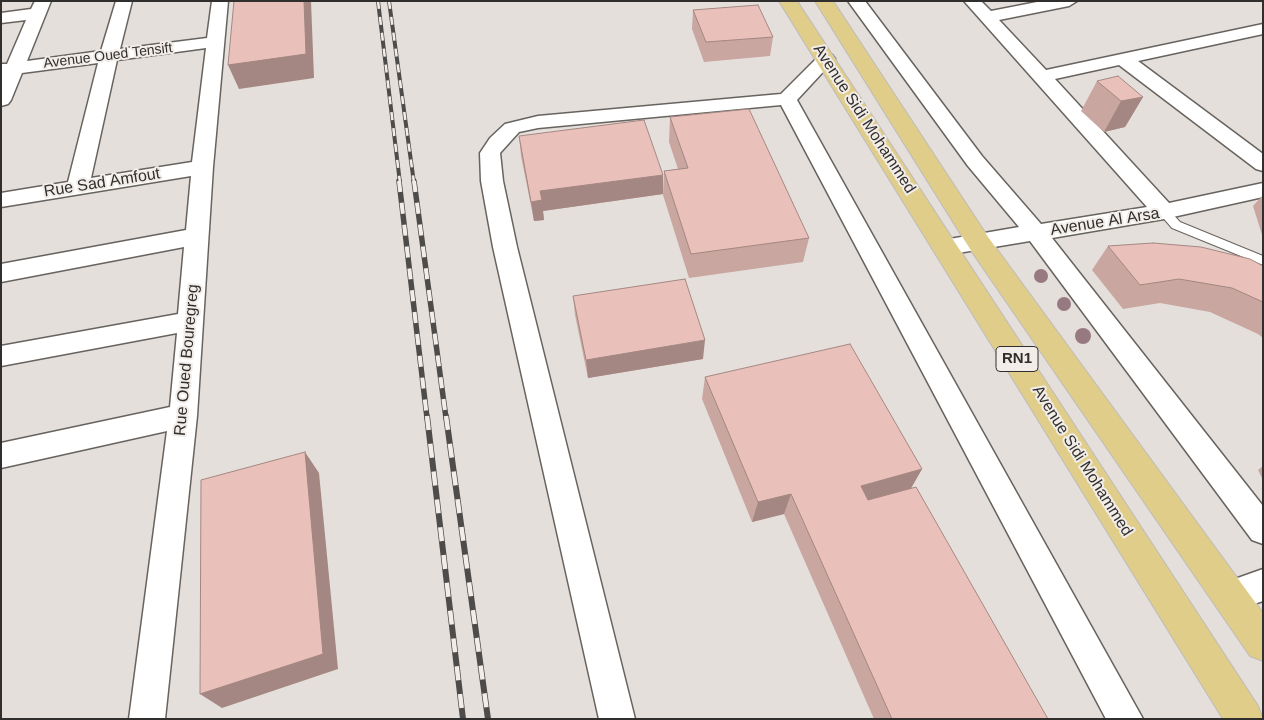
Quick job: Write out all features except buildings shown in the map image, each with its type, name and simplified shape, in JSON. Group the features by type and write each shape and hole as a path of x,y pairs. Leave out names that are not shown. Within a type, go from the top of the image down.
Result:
{"main road":[{"name":"Avenue Sidi Mohammed","path":"788,1 1246,719"},
{"name":"Avenue Sidi Mohammed","path":"824,1 979,243 1263,643"}],"street":[{"path":"78,186 108,56 124,1"},
{"name":"Rue Oued Bouregreg","path":"147,719 183,416 202,167 214,42 220,1"},
{"path":"856,1 975,161 1036,233 1263,530"},
{"path":"972,1 1164,212"},
{"path":"987,18 1069,1"},
{"path":"1,18 41,7"},
{"path":"1,100 9,69 41,7"},
{"path":"1042,76 1263,29"},
{"name":"Avenue Oued Tensift","path":"9,69 214,42"},
{"path":"617,719 505,247 492,181 490,153 497,142 512,128 538,122 787,98 826,59"},
{"path":"1123,59 1263,164"},
{"path":"787,98 1125,719"},
{"name":"Rue Sad Amfout","path":"1,200 202,167"},
{"name":"Avenue Al Arsa","path":"946,248 1164,212 1263,190"},
{"path":"1,273 198,236"},
{"path":"1,356 191,321"},
{"path":"2,458 183,416"},
{"path":"1230,596 1263,585"}],"lane":[{"path":"1164,212 1176,225 1263,261"}],"railway":[{"path":"378,1 400,183"},
{"path":"389,1 414,183"},
{"path":"399,181 427,418"},
{"path":"414,181 446,418"},
{"path":"427,416 463,719"},
{"path":"446,416 488,719"}]}
